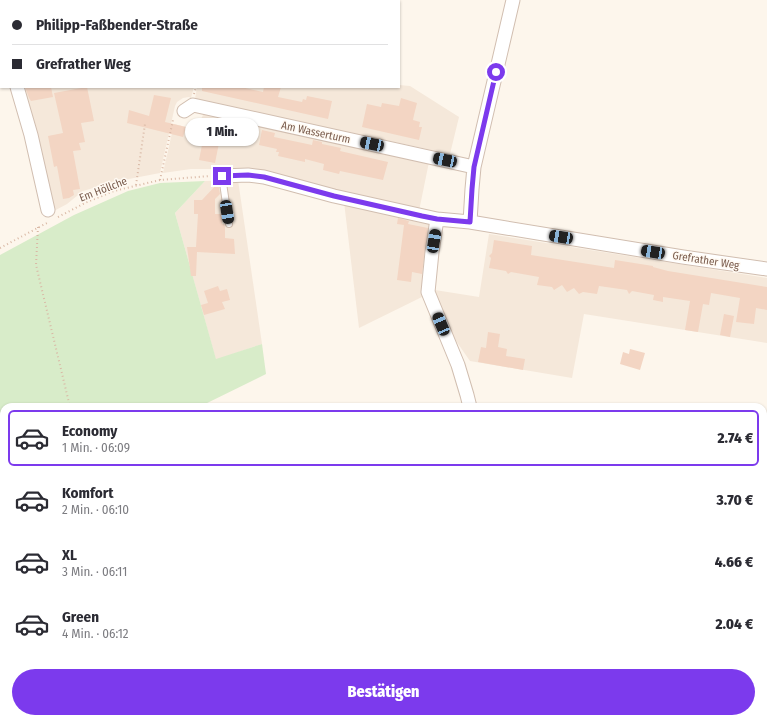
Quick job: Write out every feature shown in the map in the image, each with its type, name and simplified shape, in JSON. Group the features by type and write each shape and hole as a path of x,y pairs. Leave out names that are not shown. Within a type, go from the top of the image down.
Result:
{"street":[{"path":"470,222 474,167 512,0"},
{"path":"17,88 52,216"},
{"name":"Am Wasserturm","path":"184,112 193,105 474,167"},
{"name":"Grefrather Weg","path":"222,176 248,175 264,177 334,196 437,219 470,222 683,257 767,269"},
{"path":"437,219 428,292 458,365 469,403"}],"lane":[{"path":"222,176 229,224"}],"path":[{"path":"160,180 173,120 184,112"},
{"path":"136,185 145,124"},
{"name":"Em Höllche","path":"0,248 38,227 52,216 114,191 160,180 222,176"},
{"path":"38,227 36,265 69,403"}],"shaded area":[{"path":"400,85 410,86 459,117 450,154 195,99 197,88 400,88"},
{"path":"24,88 194,88 191,98 183,98 177,102 175,106 160,173 113,182 83,191 67,204 52,212 37,133"},
{"path":"205,113 429,162 419,211 261,171 191,169 163,173 174,124 186,127 193,126 200,121"},
{"path":"238,180 262,344 216,360 175,213 205,181"},
{"path":"344,202 411,215 431,225 422,297 359,328"},
{"path":"489,234 767,278 767,343 584,314 572,378 470,361 447,328 435,290 479,297"}],"green space":[{"path":"205,181 175,213 216,359 262,344 266,374 207,403 0,403 0,255 74,215 128,191 160,183"}],"building":[{"path":"25,88 51,88 53,97 31,101"},
{"path":"87,88 94,121 81,123 85,142 79,143 81,150 73,151 80,189 73,190 74,195 63,199 57,166 54,167 48,136 63,133 54,93"},
{"path":"202,88 245,88 263,92 264,88 281,88 278,97 302,102 303,99 306,100 307,96 332,101 328,119 202,91"},
{"path":"154,95 171,98 165,122 186,127 183,137 127,123 129,110 149,116"},
{"path":"401,98 417,103 413,120 420,122 419,127 422,127 419,140 362,127 367,104 381,107 382,103 399,106"},
{"path":"202,121 232,127 229,143 225,142 224,145 219,143 215,163 199,160 203,140 194,138 196,126 200,127"},
{"path":"238,123 249,126 247,136 236,133"},
{"path":"262,130 275,133 274,137 312,145 313,140 322,142 322,144 341,148 340,151 388,162 383,180 340,171 339,174 323,170 324,164 305,159 305,162 278,156 279,152 276,152 277,149 259,145"},
{"path":"218,183 220,194 215,199 215,214 223,214 222,224 224,224 225,227 225,238 234,239 235,254 197,252 196,276 191,276 187,247 196,247 198,214 194,214 194,200 202,200"},
{"path":"398,218 409,221 408,224 428,228 422,274 412,272 411,282 397,280 404,225 397,224"},
{"path":"494,240 532,246 531,255 614,268 615,260 653,266 668,271 767,287 767,310 756,308 754,324 736,322 740,298 711,293 709,305 703,304 698,332 685,330 690,301 663,297 663,302 653,300 654,295 632,291 629,294 627,290 599,286 597,294 583,292 579,294 574,288 567,292 562,285 554,290 552,287 537,285 539,277 511,272 508,274 506,271 489,268 491,258 489,256 492,253"},
{"path":"218,286 220,291 227,289 230,300 222,302 225,309 204,315 201,305 208,303 204,291"},
{"path":"724,314 734,316 730,337 720,335"},
{"path":"488,332 500,334 498,347 507,349 506,356 525,359 523,370 478,362 481,347 486,348"},
{"path":"630,349 645,353 640,370 620,364 623,352 629,354"}],"route":[{"path":"222,176 248,175 264,177 334,196 422,216 470,222 474,167 496,72"}]}
